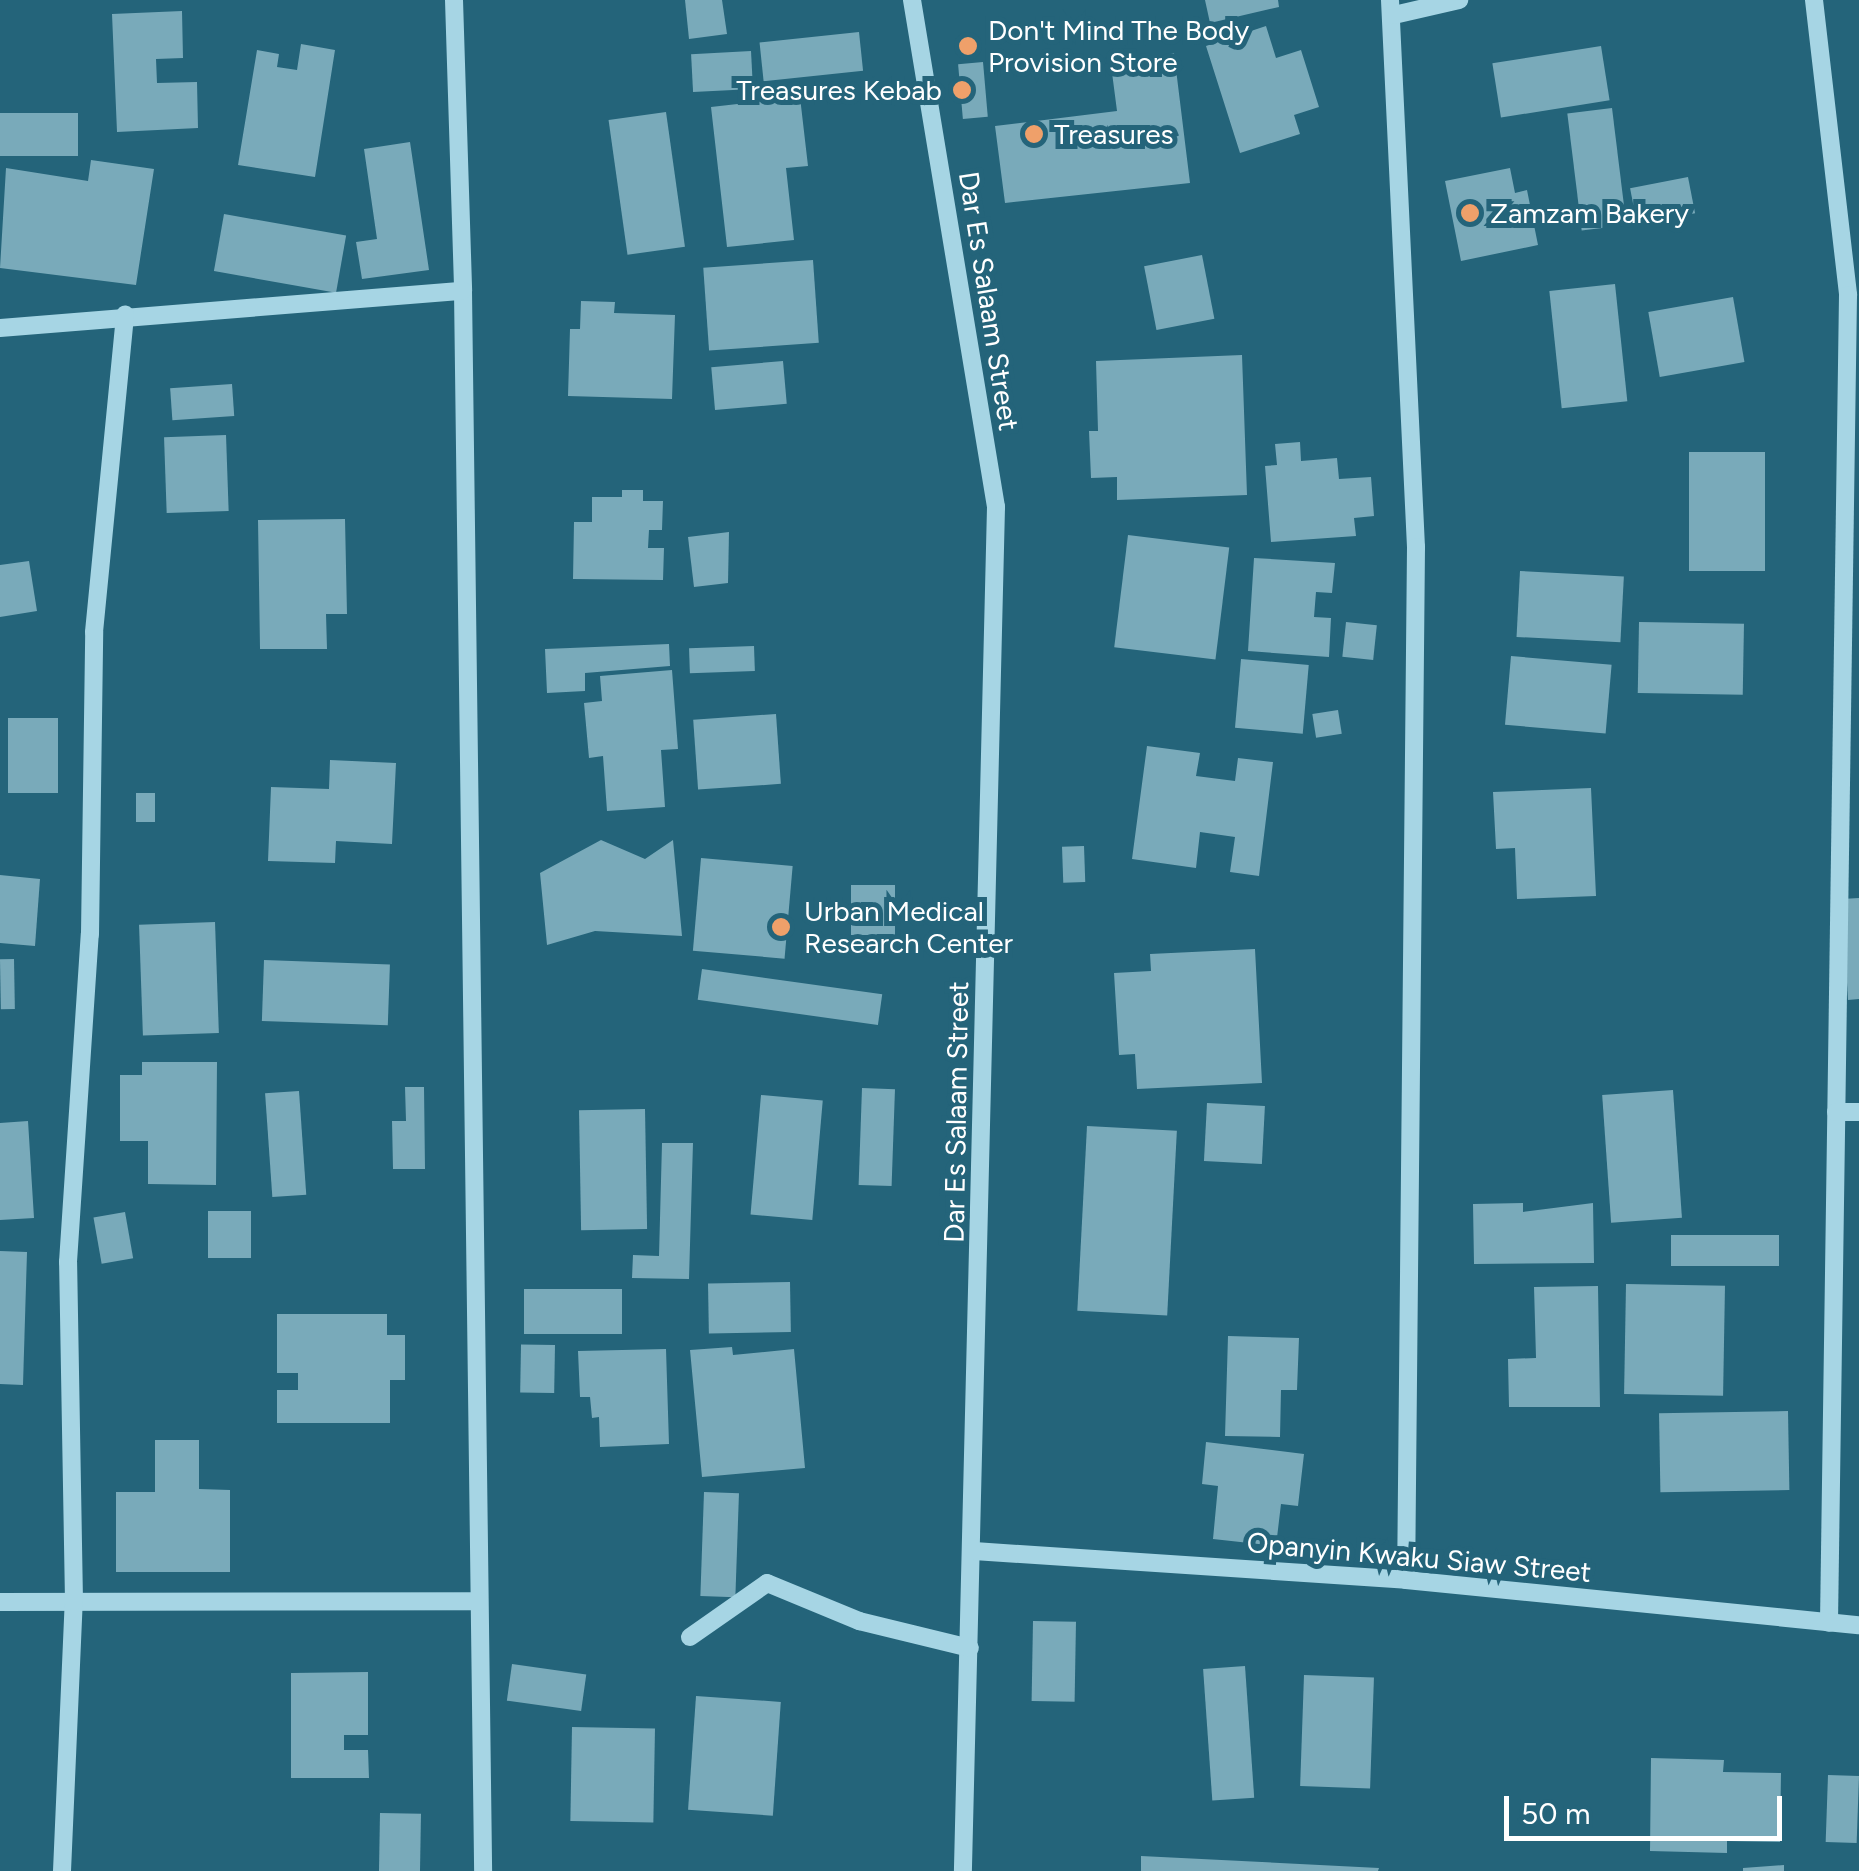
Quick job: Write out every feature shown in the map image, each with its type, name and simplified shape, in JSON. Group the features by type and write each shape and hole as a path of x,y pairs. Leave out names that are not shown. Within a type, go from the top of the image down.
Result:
{"street":[{"path":"454,0 464,291 483,1871"},
{"name":"Dar Es Salaam Street","path":"912,0 996,507 974,1551 963,1871"},
{"path":"1406,1580 1416,547 1392,7 1459,0"},
{"path":"1814,0 1853,294 1851,711 1836,1112 1829,1623"},
{"path":"0,328 125,315 464,291"},
{"path":"62,1871 74,1601 68,1262 90,934 94,632 125,315"},
{"path":"1836,1112 1859,1112"},
{"name":"Opanyin Kwaku Siaw Street","path":"974,1551 1406,1580 1859,1626"},
{"path":"690,1637 767,1583 859,1622 970,1648"},
{"path":"0,1602 479,1601"}],"building":[{"path":"685,0 722,0 727,34 689,39"},
{"path":"1205,0 1278,0 1279,7 1210,23"},
{"path":"182,11 183,58 156,59 157,83 197,82 198,128 117,132 112,14"},
{"path":"1266,26 1276,58 1301,50 1319,107 1294,115 1300,134 1240,153 1206,46"},
{"path":"859,32 863,71 764,81 760,42"},
{"path":"301,44 335,50 315,177 238,165 257,50 279,54 277,67 297,70"},
{"path":"1601,46 1610,100 1501,118 1492,63"},
{"path":"751,51 753,89 693,92 691,54"},
{"path":"1174,53 1190,183 1005,203 995,126 1117,111 1111,65"},
{"path":"983,62 988,117 963,119 958,64"},
{"path":"800,97 808,166 786,168 794,240 727,247 711,107"},
{"path":"1612,108 1626,225 1582,231 1567,113"},
{"path":"666,112 685,247 627,255 609,120"},
{"path":"0,113 78,113 78,156 0,156"},
{"path":"410,142 429,270 362,279 356,242 377,239 364,149"},
{"path":"91,160 154,169 136,285 0,268 6,168 88,181"},
{"path":"1510,168 1515,193 1527,190 1538,245 1461,261 1445,181"},
{"path":"1688,177 1695,213 1637,225 1630,188"},
{"path":"224,214 346,236 336,293 214,271"},
{"path":"1202,255 1214,319 1156,330 1144,266"},
{"path":"813,260 819,343 709,350 703,268"},
{"path":"1615,284 1627,401 1562,408 1549,291"},
{"path":"1733,297 1744,362 1660,377 1648,312"},
{"path":"581,301 615,302 614,313 675,315 672,399 568,396 570,329 580,329"},
{"path":"1242,355 1247,495 1117,500 1117,477 1091,478 1089,431 1098,431 1096,361"},
{"path":"783,361 787,404 715,410 711,367"},
{"path":"232,384 234,416 172,420 170,388"},
{"path":"226,435 229,511 167,513 164,437"},
{"path":"1300,442 1301,461 1337,458 1339,479 1371,477 1374,516 1354,518 1356,536 1271,542 1265,466 1277,465 1275,444"},
{"path":"1689,452 1765,452 1765,571 1689,571"},
{"path":"622,490 643,490 643,501 663,501 662,530 649,530 648,548 664,548 663,580 573,579 574,522 592,522 592,497 622,497"},
{"path":"345,519 347,614 326,614 327,649 260,649 258,520"},
{"path":"729,532 728,583 694,587 688,537"},
{"path":"1128,535 1229,547 1215,660 1114,647"},
{"path":"1254,558 1335,563 1332,593 1316,592 1314,617 1331,618 1329,657 1248,651"},
{"path":"29,561 37,611 0,617 0,565"},
{"path":"1520,571 1624,576 1620,642 1517,637"},
{"path":"1346,622 1377,625 1373,660 1342,657"},
{"path":"1639,622 1744,624 1743,695 1638,693"},
{"path":"669,644 670,666 585,673 585,691 547,693 545,649"},
{"path":"754,646 755,671 690,673 689,648"},
{"path":"1511,656 1612,665 1606,734 1505,725"},
{"path":"1241,659 1309,665 1303,734 1235,728"},
{"path":"672,670 678,749 661,750 665,807 607,811 603,756 589,758 584,703 602,701 600,676"},
{"path":"1338,710 1342,734 1316,738 1312,714"},
{"path":"776,714 781,784 698,790 693,720"},
{"path":"8,718 58,718 58,793 8,793"},
{"path":"1147,746 1200,753 1196,776 1235,781 1238,758 1273,762 1259,876 1230,872 1235,837 1200,832 1196,868 1132,859"},
{"path":"330,760 396,763 392,844 336,841 335,863 268,861 271,787 329,789"},
{"path":"1591,788 1596,896 1517,899 1515,848 1496,849 1493,792"},
{"path":"136,793 155,793 155,822 136,822"},
{"path":"601,840 645,859 673,840 682,936 595,931 547,945 540,873"},
{"path":"1084,846 1085,882 1063,883 1062,847"},
{"path":"701,858 793,866 785,959 693,951"},
{"path":"0,875 40,879 35,946 0,943"},
{"path":"851,885 895,885 895,935 851,935"},
{"path":"1859,898 1859,999 1848,1000 1842,899"},
{"path":"215,922 219,1033 143,1036 139,925"},
{"path":"1255,949 1262,1083 1137,1089 1135,1054 1119,1055 1114,973 1151,971 1150,954"},
{"path":"0,959 14,959 15,1009 1,1009"},
{"path":"264,960 390,964 388,1025 262,1021"},
{"path":"702,969 882,994 878,1025 698,1000"},
{"path":"142,1062 217,1062 216,1185 148,1184 148,1141 120,1141 120,1075 142,1075"},
{"path":"405,1087 424,1087 425,1169 393,1169 392,1121 406,1121"},
{"path":"862,1088 895,1089 892,1186 859,1185"},
{"path":"1673,1090 1682,1218 1611,1223 1602,1095"},
{"path":"299,1091 306,1195 272,1197 265,1093"},
{"path":"761,1095 823,1100 812,1220 751,1215"},
{"path":"1207,1103 1265,1106 1262,1164 1204,1161"},
{"path":"645,1109 647,1229 581,1230 579,1110"},
{"path":"28,1121 34,1218 0,1220 0,1123"},
{"path":"1087,1126 1177,1131 1167,1315 1077,1311"},
{"path":"662,1143 693,1143 689,1279 632,1278 633,1255 659,1256"},
{"path":"1523,1203 1523,1212 1593,1203 1594,1263 1474,1264 1473,1204"},
{"path":"208,1211 251,1211 251,1258 208,1258"},
{"path":"125,1212 133,1258 102,1264 93,1218"},
{"path":"1671,1235 1779,1235 1779,1266 1671,1266"},
{"path":"0,1251 27,1252 23,1385 0,1384"},
{"path":"790,1282 791,1332 709,1333 708,1283"},
{"path":"1626,1284 1725,1286 1723,1396 1624,1394"},
{"path":"1598,1286 1600,1407 1509,1407 1508,1359 1536,1358 1534,1287"},
{"path":"524,1289 622,1289 622,1334 524,1334"},
{"path":"277,1314 387,1314 387,1335 405,1335 405,1380 390,1380 390,1423 277,1423 277,1390 298,1390 298,1373 277,1373"},
{"path":"1228,1336 1299,1338 1297,1390 1281,1390 1280,1437 1225,1436"},
{"path":"521,1344 555,1345 554,1393 520,1392"},
{"path":"732,1347 733,1355 794,1349 805,1468 702,1477 690,1350"},
{"path":"666,1349 669,1444 600,1447 599,1417 592,1418 590,1397 580,1397 578,1351"},
{"path":"1788,1411 1789,1490 1660,1492 1659,1413"},
{"path":"155,1440 199,1440 199,1489 230,1490 230,1572 116,1572 116,1492 155,1492"},
{"path":"1206,1442 1304,1454 1298,1506 1281,1504 1276,1546 1213,1539 1218,1486 1202,1484"},
{"path":"704,1492 739,1493 735,1597 700,1596"},
{"path":"1033,1621 1076,1622 1075,1702 1032,1701"},
{"path":"512,1664 586,1674 581,1711 507,1701"},
{"path":"1245,1666 1254,1798 1212,1801 1203,1669"},
{"path":"368,1672 368,1735 344,1735 344,1750 368,1750 369,1778 291,1778 291,1673"},
{"path":"1304,1675 1374,1677 1370,1788 1300,1786"},
{"path":"696,1696 781,1702 773,1816 688,1810"},
{"path":"572,1727 655,1728 653,1822 570,1821"},
{"path":"1651,1758 1724,1760 1723,1772 1781,1773 1780,1842 1727,1841 1727,1853 1650,1851"},
{"path":"1828,1775 1859,1776 1857,1843 1826,1842"},
{"path":"380,1813 421,1814 420,1871 379,1871"},
{"path":"1141,1856 1379,1868 1141,1871"},
{"path":"1784,1865 1784,1871 1743,1871 1743,1868"}],"place":[{"name":"Don't Mind The Body Provision Store","path":"968,46"},
{"name":"Treasures Kebab","path":"962,90"},
{"name":"Treasures","path":"1034,134"},
{"name":"Zamzam Bakery","path":"1470,213"},
{"name":"Urban Medical Research Center","path":"781,927"}]}
